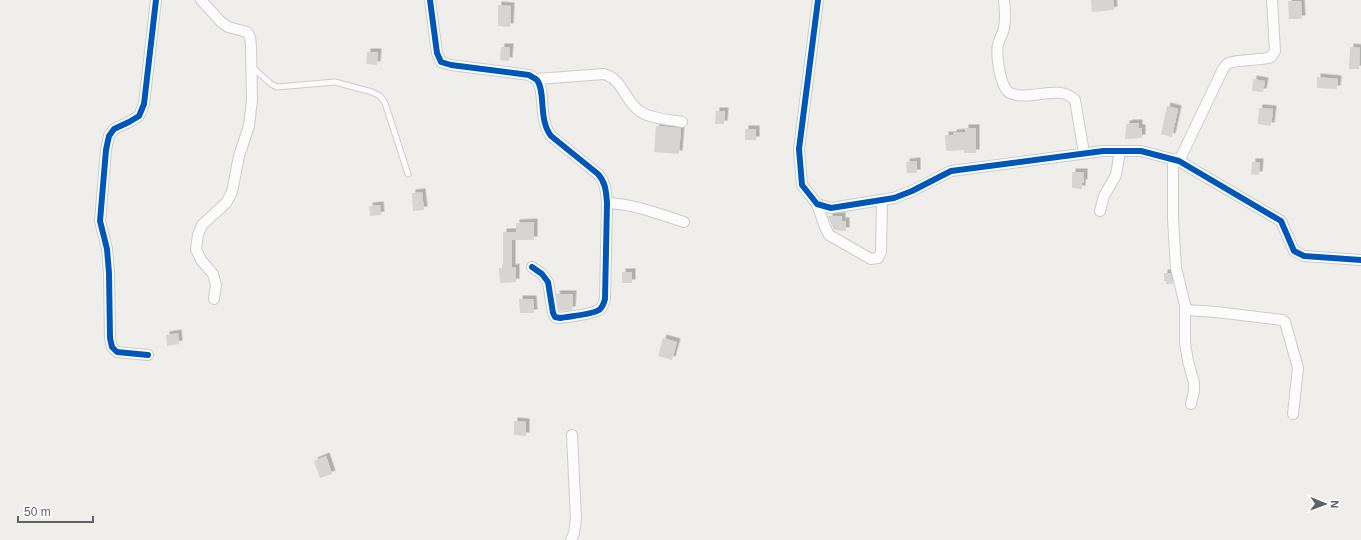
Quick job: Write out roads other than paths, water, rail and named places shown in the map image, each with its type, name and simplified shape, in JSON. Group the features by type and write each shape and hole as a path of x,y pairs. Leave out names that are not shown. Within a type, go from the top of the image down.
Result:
{"street":[{"path":"148,355 117,352 112,347 110,338 107,249 100,221 106,150 109,136 114,129 139,116 144,104 156,0"},
{"path":"201,0 221,22 228,27 246,32 250,37 252,100 249,126 238,156 232,192 226,204 202,225 198,235 196,249 201,260 213,274 216,285 214,299"},
{"path":"430,0 437,53 441,62 451,66 529,75 537,79 604,74 611,76 637,109 646,115 682,122"},
{"path":"818,0 799,150 802,185 817,204 829,235 870,259 878,258 881,252 882,200"},
{"path":"1004,0 1004,30 998,43 996,55 1003,86 1009,93 1020,95 1060,93 1070,95 1075,100 1084,153"},
{"path":"1191,404 1194,383 1185,343 1186,310 1176,268 1173,219 1176,160 1223,69 1228,63 1234,61 1264,60 1271,57 1274,51 1272,0"},
{"path":"532,267 542,274 548,282 555,317 560,318 594,312 600,309 603,305 605,299 606,189 603,180 598,174 550,136 546,130 540,86 537,79"},
{"path":"817,204 832,208 894,198 912,191 951,171 1103,150 1141,151 1176,160 1281,221 1294,251 1304,256 1361,260"},
{"path":"1100,211 1104,196 1116,175 1120,151"},
{"path":"607,203 633,206 684,222"},
{"path":"1186,310 1216,312 1282,320 1285,322 1298,368 1293,414"},
{"path":"571,540 574,533 576,519 572,435"}],"lane":[{"path":"251,66 271,84 277,87 334,82 372,92 380,96 385,104 408,174"}]}
